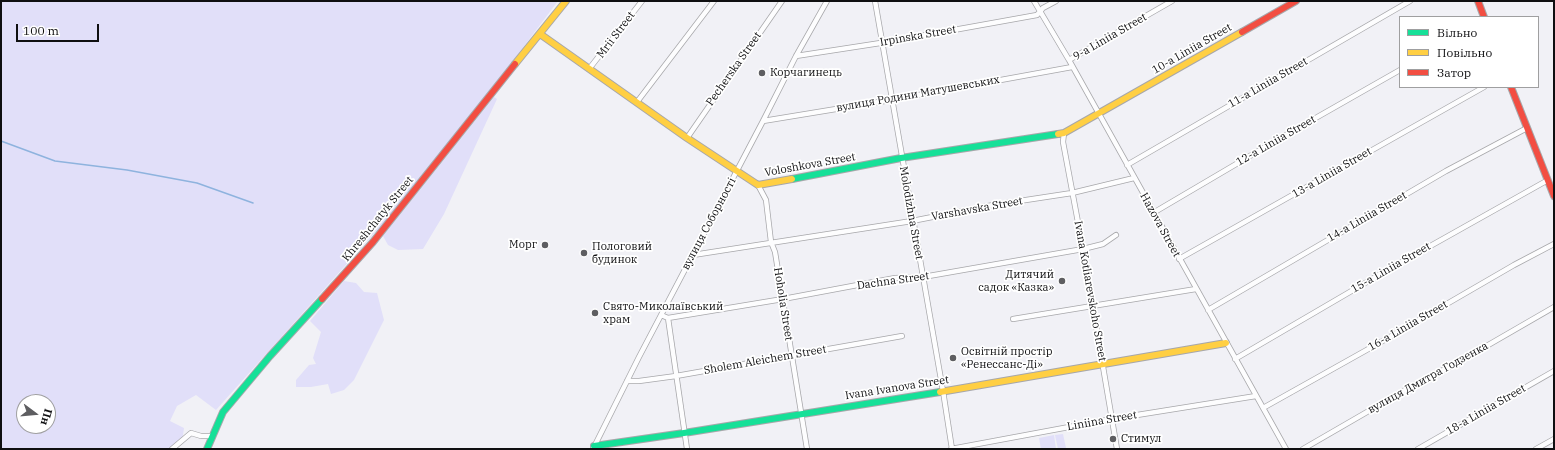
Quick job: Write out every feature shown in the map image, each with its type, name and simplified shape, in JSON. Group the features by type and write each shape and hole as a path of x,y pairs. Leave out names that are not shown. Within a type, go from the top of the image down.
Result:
{"street":[{"name":"Khreshchatyk Street","path":"207,449 223,412 270,356 373,242 566,1"},
{"name":"Mrii Street","path":"589,69 642,1"},
{"path":"637,102 714,1"},
{"name":"Pecherska Street","path":"687,138 782,1"},
{"name":"вулиця Соборності","path":"593,448 796,56 827,1"},
{"name":"Molodizhna Street","path":"874,1 943,391 951,449"},
{"name":"Hazova Street","path":"1034,1 1069,60 1126,165 1286,449"},
{"name":"Irpinska Street","path":"796,56 1036,15 1042,8 1056,1"},
{"name":"9-a Liniia Street","path":"1069,60 1172,1"},
{"name":"10-a Liniia Street","path":"1098,114 1296,1"},
{"name":"11-a Liniia Street","path":"1126,165 1410,1"},
{"path":"1478,1 1484,16"},
{"name":"Voloshkova Street","path":"540,34 687,138 758,184 901,158 1064,133 1098,114"},
{"name":"вулиця Родини Матушевських","path":"763,121 891,100 1072,67"},
{"name":"12-a Liniia Street","path":"1154,213 1277,140 1399,71"},
{"name":"13-a Liniia Street","path":"1179,259 1482,88"},
{"path":"1511,88 1554,196"},
{"name":"14-a Liniia Street","path":"1208,310 1446,171 1527,128"},
{"name":"Ivana Kotliarevskoho Street","path":"1064,133 1063,142 1117,449"},
{"name":"Varshavska Street","path":"693,255 912,221 993,205 1072,193 1134,178"},
{"name":"15-a Liniia Street","path":"1235,359 1384,272 1548,180"},
{"name":"Hoholia Street","path":"758,184 766,200 771,242 775,252 807,449"},
{"name":"Dachna Street","path":"668,318 895,278 923,277 1083,249 1103,244 1116,235"},
{"name":"16-a Liniia Street","path":"1263,408 1514,265 1554,244"},
{"path":"1013,319 1196,289"},
{"name":"вулиця Дмитра Годзенка","path":"1303,449 1554,307"},
{"path":"661,315 668,318 687,449"},
{"name":"Sholem Aleichem Street","path":"627,381 639,381 676,376 902,336"},
{"name":"Ivana Ivanova Street","path":"593,448 1226,343"},
{"name":"18-a Liniia Street","path":"1418,449 1554,371"},
{"name":"Liniina Street","path":"951,449 1112,419 1256,396"},
{"path":"172,449 191,433 201,436 212,436"},
{"path":"1536,449 1554,439"}],"shaded area":[{"path":"1,1 558,1 430,171 216,410 196,395 177,406 170,421 184,428 182,442 174,449 1,449"},
{"path":"494,97 497,99 444,214 423,249 398,250 388,245 383,236"},
{"path":"344,281 356,283 364,292 377,293 384,320 354,380 344,390 331,394 328,384 311,387 296,387 296,380 309,365 316,364 313,358 321,332 310,321"},
{"path":"1063,434 1066,448 1058,449 1055,435"},
{"path":"1054,435 1056,449 1041,449 1039,438"}],"waterway":[{"path":"1,141 55,161 127,170 197,183 253,203"}],"traffic: fast":[{"path":"792,179 901,158 1058,134"},
{"path":"207,449 223,412 270,356 322,299"},
{"path":"594,446 940,392"}],"traffic: slow":[{"path":"515,64 566,1"},
{"path":"1058,134 1064,133 1242,32"},
{"path":"540,34 687,138 758,185 792,179"},
{"path":"940,392 1226,343"}],"traffic: jam":[{"path":"1242,32 1296,1"},
{"path":"1478,1 1484,16"},
{"path":"322,299 373,242 515,64"},
{"path":"1511,88 1554,196"}],"place":[{"name":"Корчагинець","path":"762,73"},
{"name":"Морг","path":"545,245"},
{"name":"Пологовий будинок","path":"584,253"},
{"name":"Дитячий садок «Казка»","path":"1062,281"},
{"name":"Свято-Миколаївський храм","path":"595,313"},
{"name":"Освітній простір «Ренессанс-Ді»","path":"953,358"},
{"name":"Стимул","path":"1113,439"}]}
